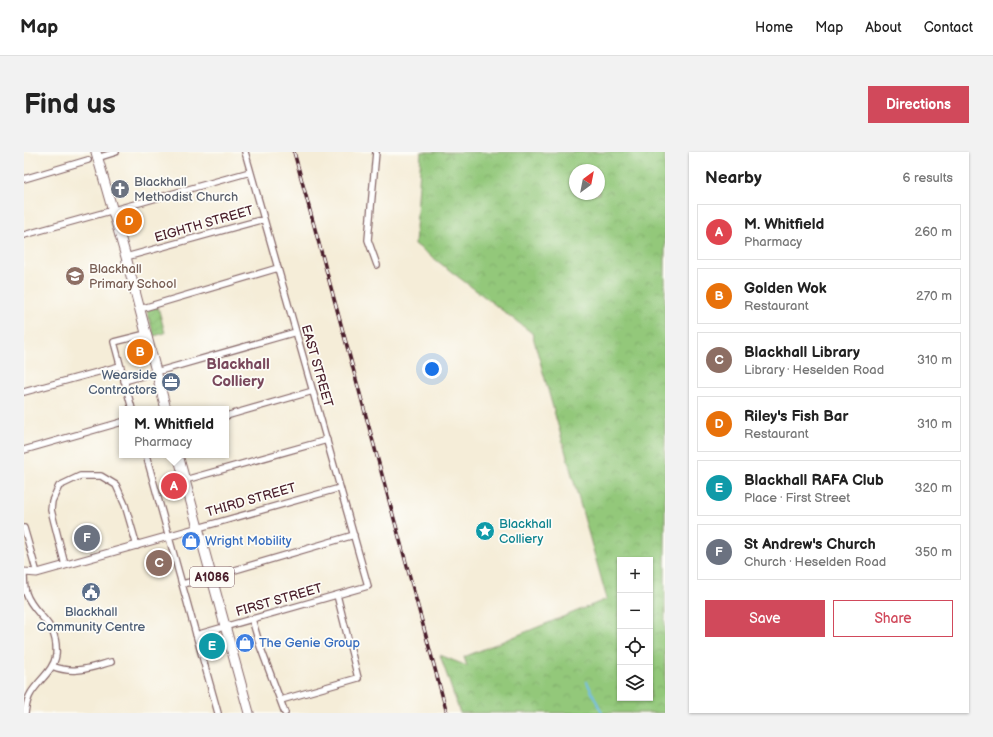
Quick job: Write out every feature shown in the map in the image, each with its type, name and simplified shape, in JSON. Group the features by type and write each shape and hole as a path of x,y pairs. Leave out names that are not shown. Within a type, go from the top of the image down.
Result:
{"main road":[{"path":"96,155 140,309 146,334 152,373 165,406"},
{"name":"A1086","path":"179,458 249,713"}],"street":[{"path":"96,155 116,152"},
{"name":"EAST STREET","path":"245,152 368,586"},
{"path":"376,152 368,240 377,264"},
{"path":"24,179 88,160"},
{"path":"24,235 250,172"},
{"name":"EIGHTH STREET","path":"126,257 264,218"},
{"path":"140,309 278,268"},
{"path":"124,381 296,332"},
{"path":"131,406 114,342 146,334"},
{"path":"24,392 120,366"},
{"path":"229,415 313,391"},
{"path":"24,450 119,423"},
{"path":"185,480 327,440"},
{"path":"147,458 218,713"},
{"path":"25,713 28,700 32,692 52,666 56,656 56,641 51,628 26,594 24,572 37,573 137,546 125,505 116,485 102,476 80,476 60,486 52,501 50,510 65,565"},
{"name":"THIRD STREET","path":"137,546 340,488"},
{"path":"24,528 37,573"},
{"path":"218,575 354,535"},
{"path":"182,584 204,579"},
{"name":"FIRST STREET","path":"196,635 368,586"},
{"path":"281,700 358,678 337,595"},
{"path":"252,619 260,646 285,713"},
{"path":"52,666 64,671 73,672 111,662"}],"green space":[{"path":"421,152 665,152 665,713 460,713 440,655 467,666 464,657 607,599 532,333 415,244"},
{"path":"158,307 165,333 154,336 147,310"}],"waterway":[{"path":"587,682 602,713"}],"railway":[{"path":"294,152 447,713"}],"place":[{"name":"Blackhall Methodist Church","path":"120,189"},
{"name":"Riley's Fish Bar","path":"129,221"},
{"name":"Blackhall Primary School","path":"75,276"},
{"name":"Golden Wok","path":"140,352"},
{"name":"Wearside Contractors","path":"171,382"},
{"name":"M. Whitfield","path":"174,486"},
{"name":"Blackhall Colliery","path":"485,531"},
{"name":"St Andrew's Church","path":"87,538"},
{"name":"Wright Mobility","path":"191,541"},
{"name":"Blackhall Library","path":"159,563"},
{"name":"Blackhall Community Centre","path":"91,592"},
{"name":"The Genie Group","path":"245,643"},
{"name":"Blackhall RAFA Club","path":"212,646"}],"district":[{"name":"Blackhall Colliery","path":"238,372"}]}
